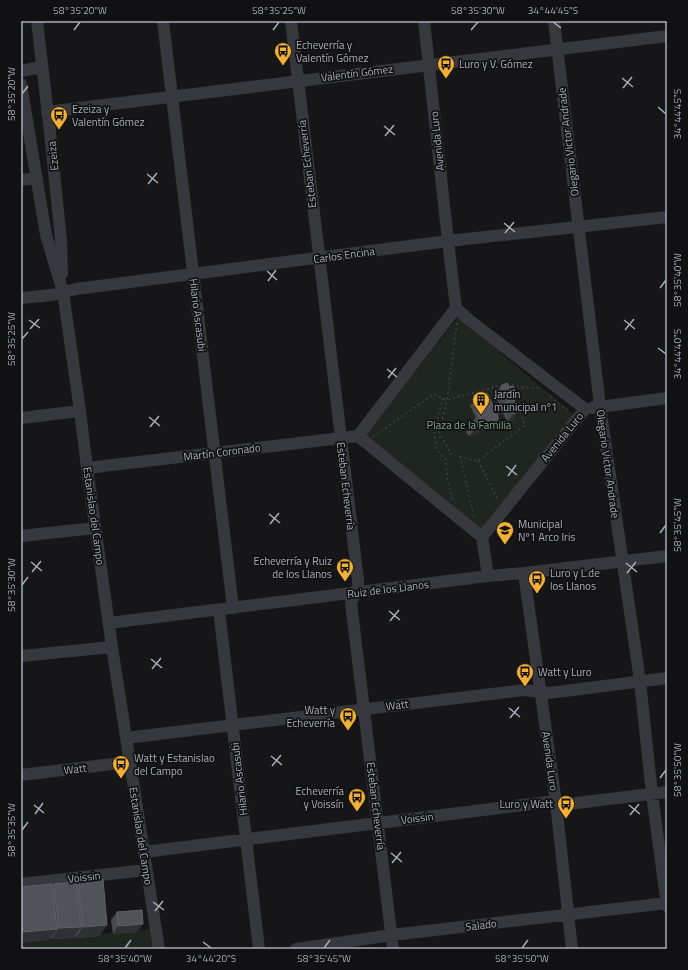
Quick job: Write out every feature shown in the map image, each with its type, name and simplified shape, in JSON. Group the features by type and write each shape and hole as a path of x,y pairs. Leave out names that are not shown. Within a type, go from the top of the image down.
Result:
{"street":[{"name":"Ezeiza","path":"37,21 61,240 62,292"},
{"name":"Hilario Ascasubi","path":"163,21 233,608"},
{"name":"Esteban Echeverría","path":"290,21 358,580 358,586 351,603 393,949"},
{"name":"Avenida Luro","path":"424,21 457,312 585,409 482,537"},
{"name":"Olegario Victor Andrade","path":"554,21 600,406 640,681 652,794 667,906"},
{"name":"Valentín Gómez","path":"47,112 667,36"},
{"path":"21,71 42,66"},
{"name":"Estanislao del Campo","path":"21,84 46,234 62,292 129,762 159,949"},
{"path":"21,180 36,178"},
{"name":"Carlos Encina","path":"21,298 52,295 76,289 319,259 448,241 667,217"},
{"path":"457,312 358,436 482,537 488,576"},
{"path":"585,409 667,398"},
{"path":"21,418 80,411"},
{"name":"Martín Coronado","path":"87,468 358,436"},
{"path":"21,536 95,528"},
{"name":"Ruiz de los Llanos","path":"109,622 667,556"},
{"name":"Avenida Luro","path":"524,573 556,803 572,949"},
{"name":"Hilario Ascasubi","path":"219,610 259,949"},
{"path":"21,656 112,646"},
{"name":"Watt","path":"126,738 524,690 549,693 667,678"},
{"name":"Watt","path":"21,775 129,762"},
{"name":"Voissin","path":"144,852 547,802 568,804 667,792"},
{"name":"Voissin","path":"21,884 146,870"},
{"name":"Salado","path":"296,949 667,903"}],"path":[{"path":"457,312 447,400 439,433 452,455 478,460 525,425 509,384"},
{"path":"373,436 434,394 447,400 509,384 527,388 542,388 536,383"},
{"path":"537,388 541,389"},
{"path":"548,392 570,412 557,403 550,395"},
{"path":"444,398 434,432 436,448 446,460 447,478 454,504"},
{"path":"460,456 475,520"},
{"path":"478,460 499,501"}],"green space":[{"name":"Plaza de la Familia","path":"458,317 576,416 483,532 363,438"},
{"path":"156,929 159,949 21,949 21,940"}],"building":[{"path":"507,383 509,387 513,386 514,389 510,391 519,411 513,414 509,404 493,411 495,415 497,414 499,421 495,422 494,419 475,428 472,424 481,420 478,414 483,412 476,398 487,393 494,408 508,402 501,386"},
{"path":"103,879 107,925 83,927 78,882"},
{"path":"76,882 81,927 59,928 54,884"},
{"path":"52,884 57,929 23,932 21,917 21,887"},
{"path":"142,910 143,924 118,926 117,912"}],"place":[{"name":"Echeverría y Valentín Gómez","path":"283,66"},
{"name":"Luro y V. Gómez","path":"446,79"},
{"name":"Ezeiza y Valentín Gómez","path":"59,130"},
{"name":"Jardín municipal nº1","path":"481,415"},
{"name":"Municipal Nº1 Arco Iris","path":"505,545"},
{"name":"Echeverría y Ruiz de los Llanos","path":"345,582"},
{"name":"Luro y L.de los Llanos","path":"537,594"},
{"name":"Watt y Luro","path":"525,687"},
{"name":"Watt y Echeverría","path":"348,731"},
{"name":"Watt y Estanislao del Campo","path":"121,779"},
{"name":"Echeverría y Voissín","path":"357,812"},
{"name":"Luro y Watt","path":"566,819"}]}
